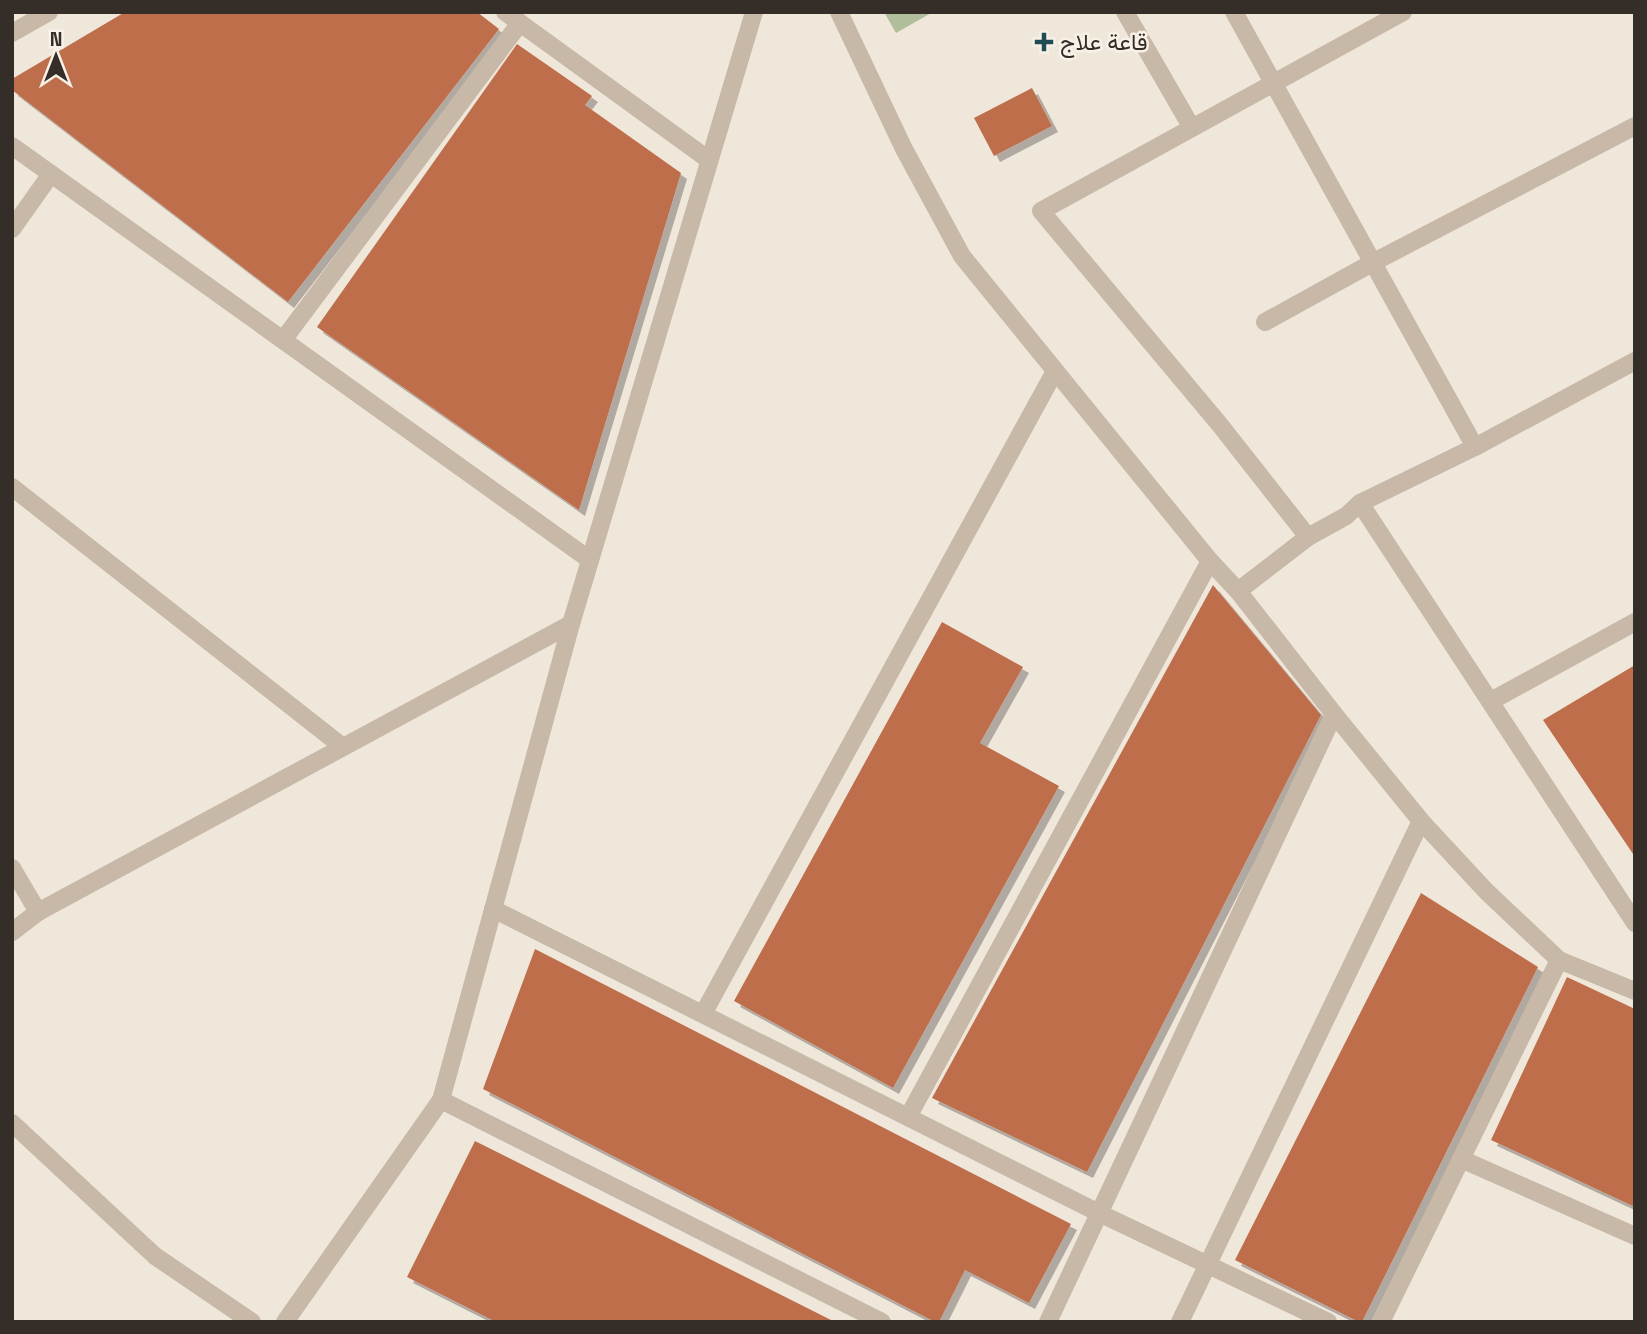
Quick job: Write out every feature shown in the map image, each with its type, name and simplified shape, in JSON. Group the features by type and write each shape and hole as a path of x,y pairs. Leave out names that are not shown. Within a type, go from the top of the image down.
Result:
{"street":[{"path":"12,33 50,12"},
{"path":"285,1322 441,1100 571,624 754,12"},
{"path":"839,12 904,149 962,256 1210,561 1238,591 1334,715 1421,821 1486,891 1559,960 1635,991"},
{"path":"1125,12 1192,128"},
{"path":"1234,12 1475,447"},
{"path":"1308,537 1220,425 1041,211 1403,12"},
{"path":"283,340 512,18 709,160"},
{"path":"1265,322 1635,126"},
{"path":"12,146 590,559"},
{"path":"12,229 51,174"},
{"path":"1238,591 1308,537 1346,516 1360,503 1475,447 1635,361"},
{"path":"703,1014 1055,371"},
{"path":"12,487 343,747"},
{"path":"1360,503 1634,920"},
{"path":"908,1117 1210,561"},
{"path":"1491,701 1635,622"},
{"path":"12,932 38,912 571,624"},
{"path":"1048,1322 1334,715"},
{"path":"1180,1322 1421,821"},
{"path":"12,868 38,912"},
{"path":"493,909 1099,1213 1328,1322"},
{"path":"1381,1322 1559,960"},
{"path":"441,1100 882,1322"},
{"path":"12,1123 155,1256 252,1322"},
{"path":"1461,1158 1635,1236"}],"green space":[{"path":"884,12 933,12 896,33"}],"building":[{"path":"125,12 477,12 499,29 288,302 12,90 12,79"},
{"path":"517,44 592,96 585,105 681,173 579,510 317,327"},
{"path":"1032,88 1052,126 994,156 974,118"},
{"path":"1213,585 1321,715 1087,1172 932,1098"},
{"path":"942,622 1023,667 980,743 1059,786 893,1088 734,1001"},
{"path":"1635,665 1635,857 1543,720"},
{"path":"1421,893 1538,967 1362,1322 1359,1322 1235,1260"},
{"path":"535,949 1071,1224 1029,1303 965,1270 939,1322 935,1322 483,1089"},
{"path":"1567,977 1635,1009 1635,1207 1491,1140"},
{"path":"475,1141 835,1322 496,1322 407,1277"}],"place":[{"name":"قاعة علاج","path":"1044,42"}]}
